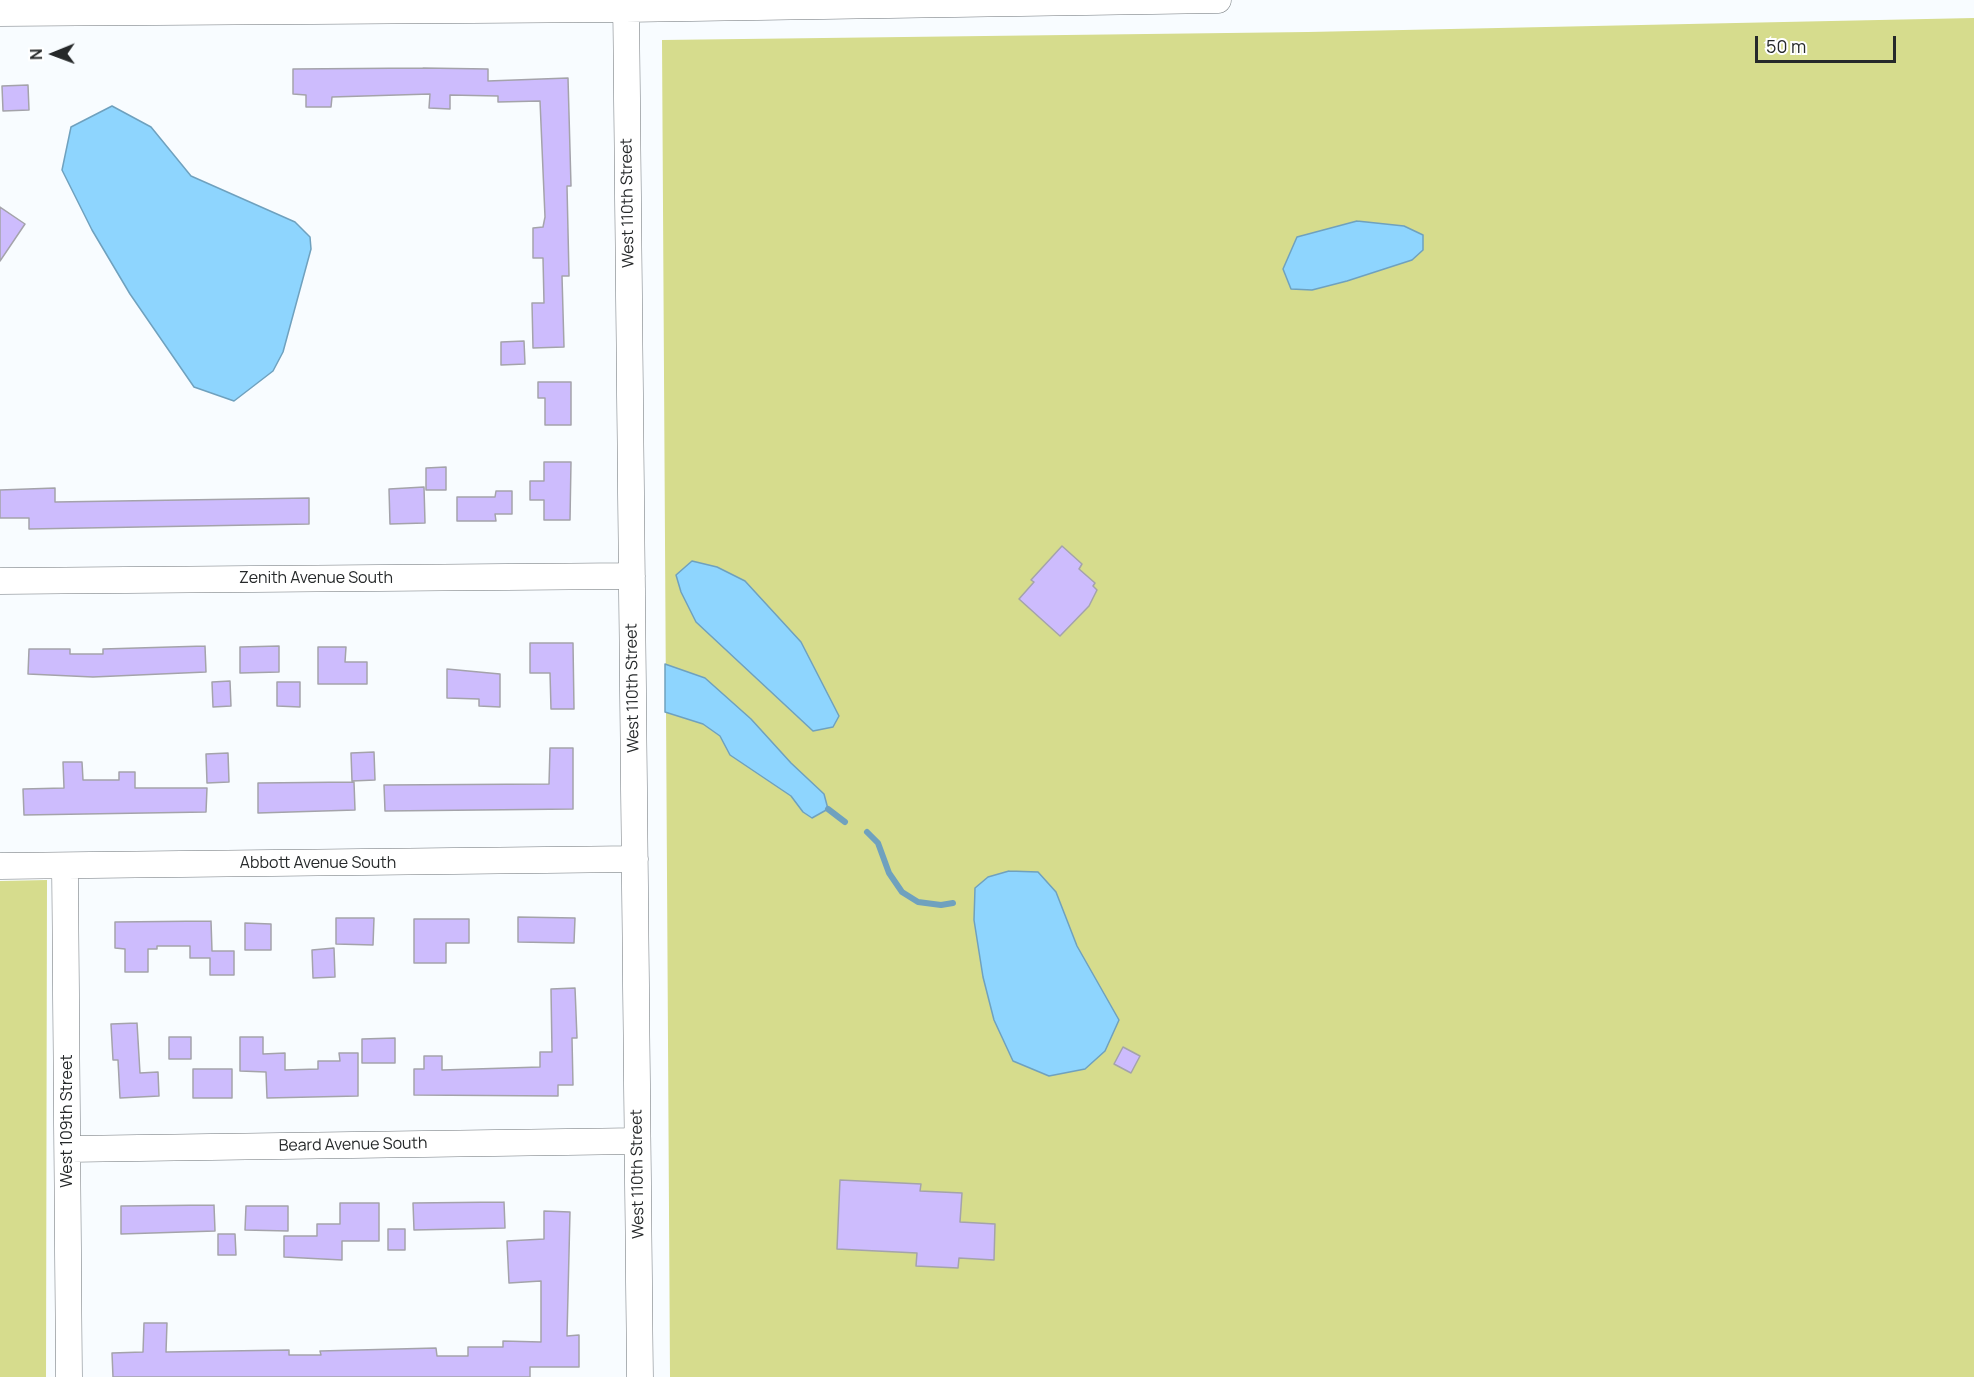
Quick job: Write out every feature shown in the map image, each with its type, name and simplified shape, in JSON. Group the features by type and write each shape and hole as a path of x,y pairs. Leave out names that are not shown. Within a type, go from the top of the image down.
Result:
{"street":[{"path":"0,13 626,4 1218,0"},
{"name":"West 110th Street","path":"626,4 640,1377"},
{"name":"Zenith Avenue South","path":"0,581 632,576"},
{"name":"Abbott Avenue South","path":"0,866 635,859"},
{"name":"West 109th Street","path":"65,866 69,1377"},
{"name":"Beard Avenue South","path":"68,1149 638,1141"}],"green space":[{"path":"1974,18 1974,1377 670,1377 662,40 1308,32"},
{"path":"47,880 46,1377 0,1377 0,881"}],"water":[{"path":"112,106 151,127 191,176 295,222 310,237 311,249 283,352 273,371 234,401 194,387 130,294 92,230 62,170 71,127"},
{"path":"1357,221 1404,226 1423,235 1423,250 1412,260 1347,281 1312,290 1291,289 1283,269 1297,237"},
{"path":"692,561 717,567 745,581 801,642 839,716 833,727 813,731 696,622 681,592 676,575"},
{"path":"665,664 705,678 751,719 791,763 824,794 828,809 812,818 803,812 791,796 730,755 720,736 703,724 665,712"},
{"path":"1009,871 1038,872 1056,892 1077,946 1119,1020 1105,1051 1085,1069 1049,1076 1013,1061 994,1020 983,977 974,920 975,888 988,877"}],"building":[{"path":"293,69 488,69 488,81 568,78 571,186 567,186 569,276 562,276 564,347 533,348 532,303 544,303 543,258 533,258 533,228 543,227 545,217 540,101 498,102 498,96 450,95 450,109 429,108 430,94 332,97 331,107 306,107 306,95 293,94"},
{"path":"28,85 29,110 3,111 2,86"},
{"path":"0,207 25,224 0,261"},
{"path":"524,341 525,364 501,365 501,342"},
{"path":"538,382 571,382 571,425 545,425 545,398 538,398"},
{"path":"544,462 571,462 570,520 544,520 544,500 530,500 530,481 544,481"},
{"path":"446,467 446,490 426,490 426,468"},
{"path":"424,487 425,523 390,524 389,489"},
{"path":"55,488 55,502 309,498 309,524 29,529 29,518 0,518 0,490"},
{"path":"496,491 512,491 512,514 495,514 496,521 457,521 457,497 495,497"},
{"path":"1062,546 1082,564 1079,569 1095,583 1093,586 1097,590 1089,606 1060,636 1019,599 1034,582 1031,580"},
{"path":"530,643 573,643 574,709 551,709 550,673 530,673"},
{"path":"205,646 206,672 93,677 28,674 29,649 70,649 70,654 103,654 103,649"},
{"path":"279,646 279,672 240,673 240,647"},
{"path":"318,647 346,647 345,662 367,662 367,684 318,684"},
{"path":"447,669 500,674 500,707 479,706 479,699 447,698"},
{"path":"230,681 231,706 213,707 212,682"},
{"path":"277,682 300,682 300,707 277,706"},
{"path":"550,748 573,748 573,809 385,811 384,785 549,784"},
{"path":"374,752 375,780 352,781 351,753"},
{"path":"228,753 229,782 207,783 206,754"},
{"path":"63,762 82,762 83,780 119,780 119,772 135,772 135,788 207,788 206,812 24,815 23,789 64,788"},
{"path":"354,782 355,810 258,813 258,783"},
{"path":"518,917 575,918 574,943 518,942"},
{"path":"336,918 374,918 373,945 336,944"},
{"path":"414,919 469,919 469,943 446,943 446,963 414,963"},
{"path":"211,921 212,951 234,951 234,975 210,975 210,958 190,958 190,946 157,946 157,949 148,949 148,972 125,972 125,949 115,948 115,922"},
{"path":"245,923 271,924 271,950 245,950"},
{"path":"334,948 335,977 313,978 312,950"},
{"path":"575,988 577,1038 572,1038 573,1085 558,1085 558,1096 414,1095 414,1069 424,1069 424,1056 442,1056 442,1070 540,1067 540,1052 552,1052 551,989"},
{"path":"137,1023 140,1073 158,1072 159,1096 120,1098 118,1060 113,1060 111,1024"},
{"path":"169,1037 191,1037 191,1059 169,1059"},
{"path":"240,1037 263,1037 263,1054 285,1053 285,1070 318,1069 318,1061 340,1061 339,1053 358,1053 358,1096 267,1098 266,1072 240,1071"},
{"path":"395,1038 395,1063 362,1063 362,1039"},
{"path":"1123,1047 1140,1056 1131,1073 1114,1064"},
{"path":"193,1069 232,1069 232,1098 193,1098"},
{"path":"840,1180 921,1184 920,1191 962,1193 960,1222 995,1224 994,1260 959,1258 958,1268 916,1266 917,1253 837,1249"},
{"path":"504,1202 505,1228 414,1230 413,1203"},
{"path":"340,1203 379,1203 379,1241 342,1241 342,1260 284,1257 284,1236 317,1236 317,1224 340,1224"},
{"path":"214,1205 215,1231 121,1234 121,1206"},
{"path":"246,1206 288,1206 288,1231 245,1230"},
{"path":"544,1211 570,1212 567,1336 579,1335 579,1367 530,1367 530,1377 113,1377 112,1353 143,1352 144,1323 167,1323 166,1352 289,1350 289,1355 321,1355 320,1351 436,1348 437,1356 468,1356 468,1347 503,1347 503,1341 541,1342 541,1281 509,1283 507,1241 544,1239"},
{"path":"388,1229 405,1229 405,1250 388,1250"},
{"path":"218,1234 235,1234 236,1255 218,1255"}],"waterway":[{"path":"828,809 845,822"},
{"path":"867,832 878,843 889,873 902,892 918,902 941,905 953,903"}]}
